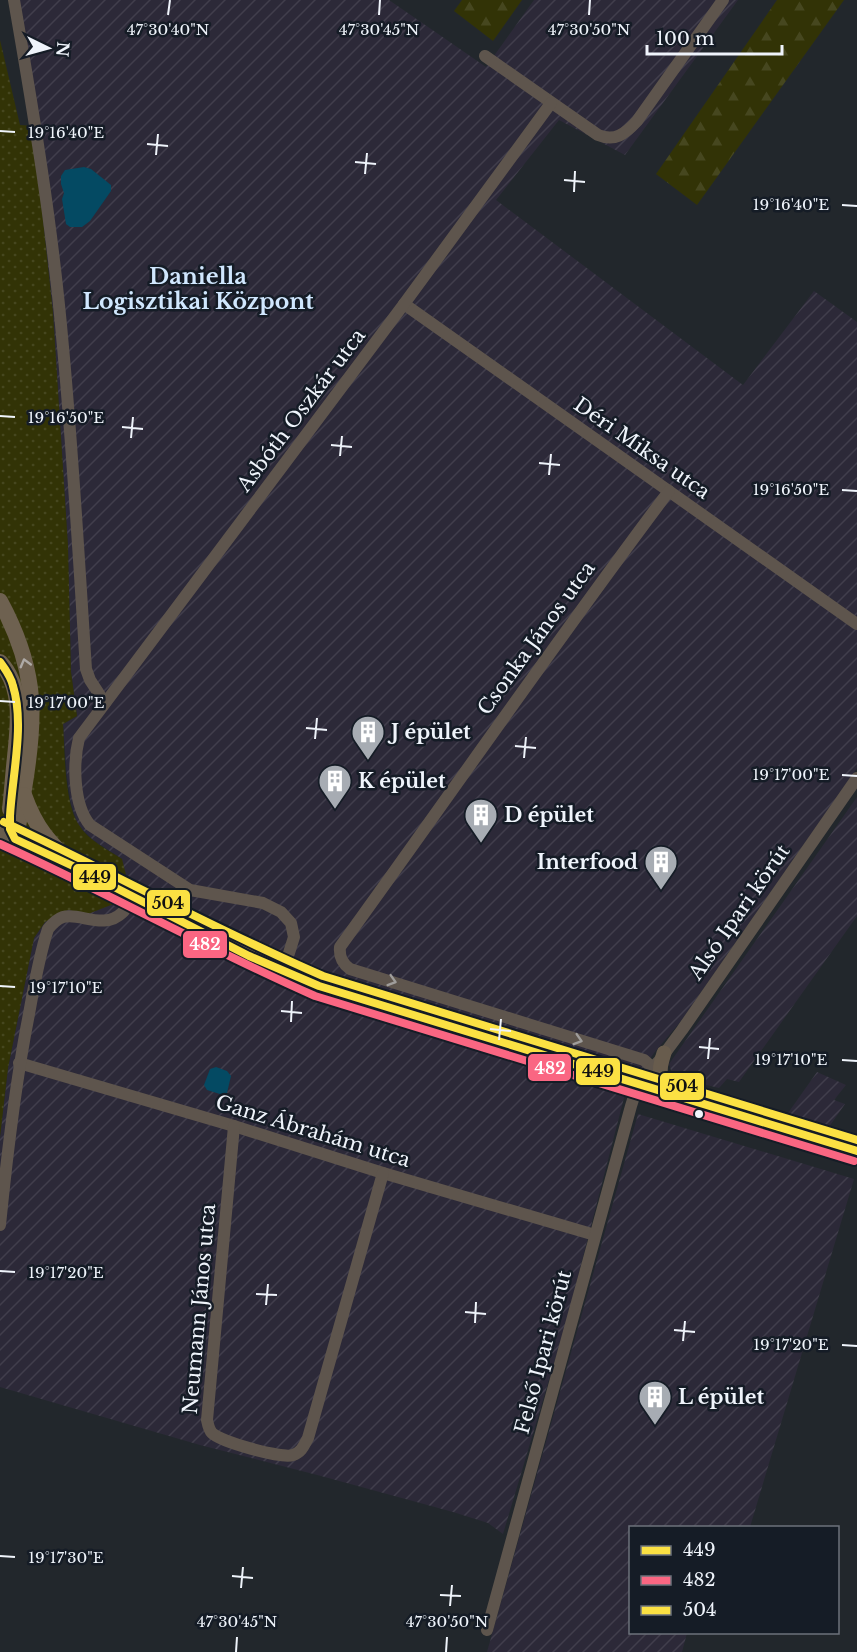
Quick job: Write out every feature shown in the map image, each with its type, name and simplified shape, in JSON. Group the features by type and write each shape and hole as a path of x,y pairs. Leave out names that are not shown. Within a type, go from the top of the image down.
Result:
{"highway":[{"path":"0,601 22,653 30,689 29,744 18,787 0,799"},
{"path":"0,662 9,676 18,708 20,825 7,836"},
{"path":"18,787 40,831 75,867"}],"main road":[{"path":"7,836 75,867 249,956 319,986 857,1151"},
{"path":"664,1053 660,1069 661,1078 676,1096"}],"street":[{"path":"14,0 38,137 55,272 64,358 86,669 90,680 105,703"},
{"path":"485,56 598,135 620,137 637,121 723,0"},
{"name":"Asbóth Oszkár utca","path":"281,970 294,937 291,923 281,912 263,903 190,890 90,825 81,813 76,793 76,748 79,738 404,304 551,103"},
{"name":"Déri Miksa utca","path":"404,304 857,624"},
{"name":"Csonka János utca","path":"652,1068 644,1060 350,969 340,958 340,947 556,643 669,491"},
{"name":"Alsó Ipari körút","path":"638,1084 664,1053 857,777"},
{"path":"0,1225 19,1063 35,980 48,929 54,922 66,916 93,921 108,920 123,912 133,896"},
{"name":"Ganz Ábrahám utca","path":"19,1063 595,1235"},
{"name":"Felső Ipari körút","path":"487,1630 638,1084"},
{"name":"Neumann János utca","path":"234,1126 207,1420 212,1433 228,1442 282,1457 297,1454 303,1449 382,1173"}],"shaded area":[{"path":"10,0 389,0 486,67 534,0 738,0 625,155 559,120 496,200 743,385 814,291 857,322 857,768 681,1021 654,1053 625,1094 566,1323 503,1534 488,1523 453,1512 200,1445 0,1387 0,1137 8,1068 34,938 45,922 68,910 122,859 93,840 78,825 71,804 67,777 63,724 77,716 71,672 68,546 53,313 33,126"},
{"path":"857,797 857,916 739,1082 727,1079 719,1088 673,1077 669,1064"},
{"path":"817,1072 846,1085 834,1100 845,1104 829,1127 788,1113"},
{"path":"638,1114 854,1179 750,1526 629,1526 629,1634 687,1634 682,1652 487,1652"}],"green space":[{"path":"462,0 522,0 493,41 454,11"},
{"path":"777,0 844,0 697,205 656,174"},
{"path":"0,40 20,125 33,126 53,313 68,546 71,672 77,716 63,724 70,804 83,830 93,840 122,859 126,875 116,903 88,914 68,910 45,922 34,938 8,1068 0,1137"}],"water":[{"path":"84,167 91,169 111,185 111,191 90,221 82,227 70,227 66,224 61,176 65,170"},
{"path":"216,1067 227,1071 231,1076 227,1093 223,1095 207,1090 204,1085 210,1069"}],"transit line":[{"name":"449","path":"0,662 12,683 18,717 10,816 10,829 15,839 249,956 319,986 857,1151"},
{"name":"504","path":"4,822 242,939 323,976 857,1140"},
{"name":"482","path":"0,844 315,996 854,1161"}],"place":[{"name":"J épület","path":"368,761"},
{"name":"K épület","path":"335,810"},
{"name":"D épület","path":"481,844"},
{"name":"Interfood","path":"661,891"},
{"name":"L épület","path":"655,1426"}],"district":[{"name":"Daniella Logisztikai Központ","path":"198,288"}]}
